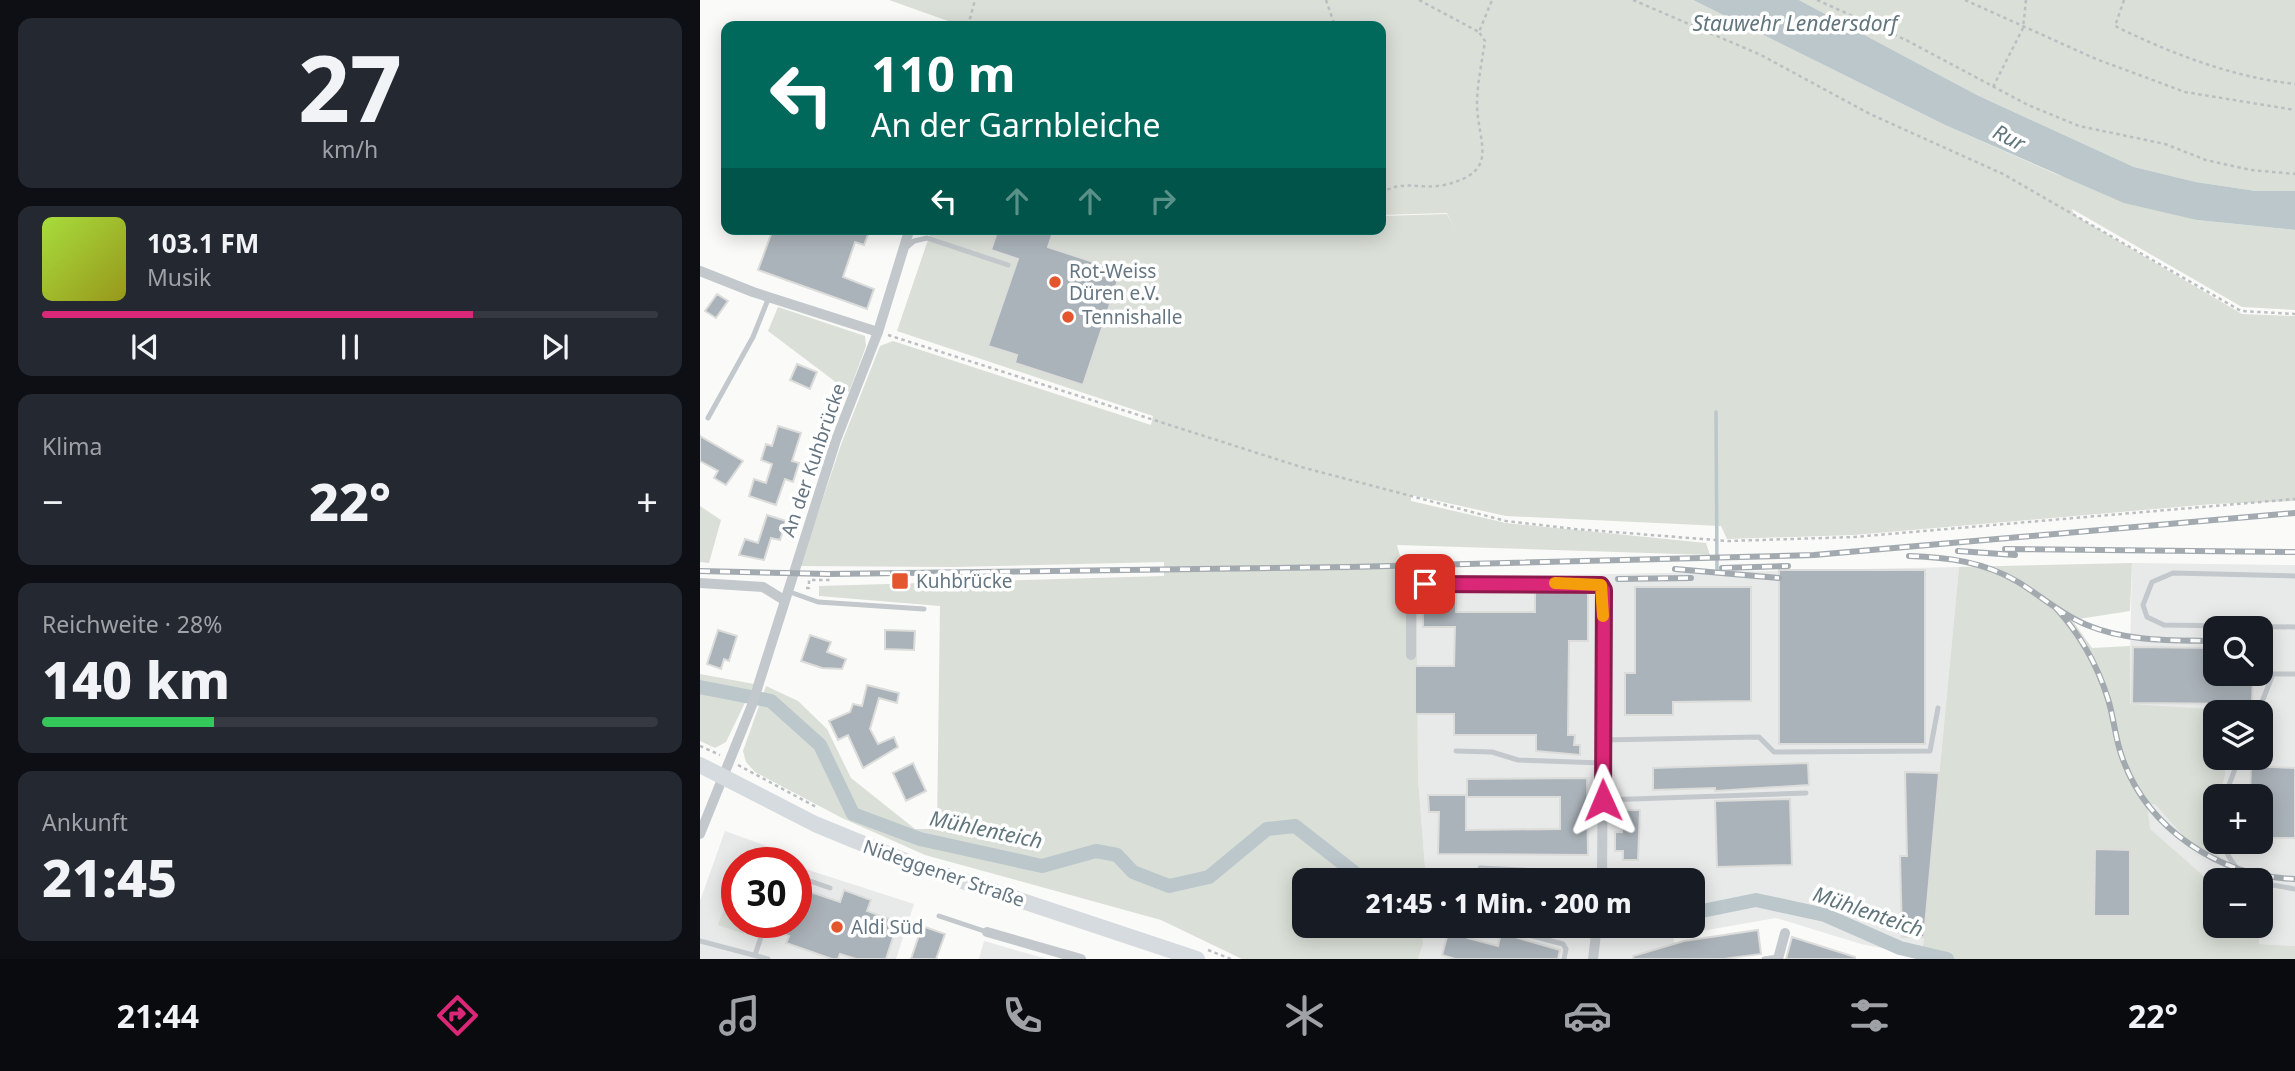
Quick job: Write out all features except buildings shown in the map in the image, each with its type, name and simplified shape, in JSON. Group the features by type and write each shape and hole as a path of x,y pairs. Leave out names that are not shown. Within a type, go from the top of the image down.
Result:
{"main road":[{"name":"Nideggener Straße","path":"700,765 816,824 917,866 1201,954"}],"street":[{"name":"An der Kuhbrücke","path":"728,759 760,682 836,440 878,332 908,235"},
{"path":"700,271 769,297 878,332"},
{"path":"700,583 762,587 789,595"},
{"path":"1412,654 1411,597 1415,590 1425,584 1601,585 1604,590 1602,868"},
{"path":"700,834 728,759"},
{"path":"987,932 1081,959"},
{"path":"1778,958 1785,933"},
{"path":"1593,959 1596,938"}],"lane":[{"path":"906,247 914,241 927,238 1008,265"},
{"path":"708,418 753,337 769,297"},
{"path":"2295,576 2173,573 2152,582 2143,605 2147,617 2164,625 2295,627"},
{"path":"789,595 818,602 924,609"},
{"path":"2263,700 2273,674 2295,674"},
{"path":"1602,740 1759,737 1774,752 1930,751 1938,708"},
{"path":"1456,751 1492,752 1518,760 1602,763"},
{"path":"1603,800 1806,793"},
{"path":"2226,854 2237,868"},
{"path":"812,882 830,888"},
{"path":"2273,885 2295,889"},
{"path":"939,916 987,932"},
{"path":"755,955 761,938"},
{"path":"1540,938 1563,944 1566,948 1564,959"},
{"path":"700,941 768,959"},
{"path":"1764,959 1778,958"}],"path":[{"path":"969,21 973,0"},
{"path":"1326,0 1333,21"},
{"path":"1386,190 1394,185 1443,186 1473,173 1485,154 1477,106 1485,40 1479,32 1419,0"},
{"path":"1479,32 1492,0"},
{"path":"1633,0 1761,55 1870,114 2003,174 2241,311 2295,314"},
{"path":"1817,0 1906,40 2028,106 2079,126 2165,144 2206,160 2251,170 2295,174"},
{"path":"1965,0 2023,28 2185,92 2295,110"},
{"path":"1993,87 2023,28 2026,0"},
{"path":"2124,0 2115,26 2169,51 2217,68 2295,84"},
{"path":"878,332 1301,467 1506,521 1728,541 1854,537 2295,499"},
{"path":"789,595 799,588 809,588 810,580 830,580"},
{"path":"700,746 829,814"},
{"path":"1201,954 1231,959"}],"shaded area":[{"path":"889,0 1693,0 1945,125 2056,174 2197,220 2295,230 2295,310 2242,307 2072,209 2074,215 2242,314 2295,316 2295,501 2213,504 1854,535 1727,539 1721,526 1506,516 1411,495 1411,501 1506,523 1706,543 1710,555 1397,545 1406,578 1417,578 1418,778 1425,868 1292,868 1292,938 1423,938 1418,959 1242,959 1161,920 925,855 842,818 755,772 746,762 743,751 766,686 798,701 827,729 851,778 915,829 937,829 940,606 819,596 819,586 1164,576 1164,562 954,567 800,566 842,442 880,346 893,341 1151,425 1153,416 897,331 930,235 1386,235 1386,216 1447,214 1455,229 1447,213 1386,215 1386,21 948,21"},
{"path":"1799,0 2295,0 2295,191 2256,191 2196,182 2134,167 1977,95"},
{"path":"778,307 865,336 866,346 849,392 768,331"},
{"path":"700,506 721,520 709,563 700,562"},
{"path":"2132,563 2295,565 2295,946 2259,944 2259,938 2273,938 2273,868 2203,868 2203,875 2149,829 2129,704"},
{"path":"2132,563 2130,611 2072,620 2092,648 2130,646 2130,704 2203,709 2203,770 2225,770 2222,784 2203,784 2203,850 2186,839 2155,804 2147,805 2150,829 2203,875 2203,938 2259,938 2259,944 2295,946 2295,959 1932,959 1922,956 1959,567"},
{"path":"1959,567 1922,956 1861,944 1776,918 1705,930 1705,868 1425,868 1418,778 1417,578"},
{"path":"700,674 754,684 726,742 715,748 700,741"},
{"path":"725,831 770,847 721,847 721,938 812,938 812,871 914,904 896,959 700,959 700,901"},
{"path":"1423,938 1673,938 1677,959 1418,959"},
{"path":"984,941 1047,959 979,959"}],"water":[{"name":"Stauwehr Lendersdorf","path":"1693,0 1799,0 1977,95 2134,167 2196,182 2256,191 2295,191 2295,230 2197,220 2124,203 1945,125"}],"waterway":[{"path":"1716,412 1717,573"},
{"name":"Mühlenteich","path":"700,687 771,701 820,745 853,814 920,839 1042,866 1096,851 1117,855 1133,872 1169,886 1209,877 1267,829 1295,826 1349,868"},
{"name":"Mühlenteich","path":"1705,910 1756,900 1825,915 1900,948 1947,959"}],"railway":[{"path":"700,571 828,574 1349,567 1814,555 2295,513"},
{"path":"2005,549 2295,552"},
{"path":"1958,551 2015,555"},
{"path":"1909,556 1951,559 1979,565 2005,575 2069,616 2103,631 2150,639 2203,641"},
{"path":"1722,568 1788,566"},
{"path":"1675,569 1779,578"},
{"path":"1618,579 1691,578"},
{"path":"2055,607 2080,639 2099,674 2122,757 2149,806 2168,827 2214,859 2267,876 2295,879"}],"slow traffic":[{"path":"1555,583 1601,585 1604,590 1603,616"}],"place":[{"name":"Rot-Weiss Düren e.V.","path":"1055,282"},
{"name":"Tennishalle","path":"1068,317"},
{"name":"Kuhbrücke","path":"900,581"},
{"name":"Aldi Süd","path":"837,927"}],"route":[{"path":"1425,584 1601,585 1604,590 1603,800"}],"water label":[{"name":"Rur","path":"2009,138"}]}
